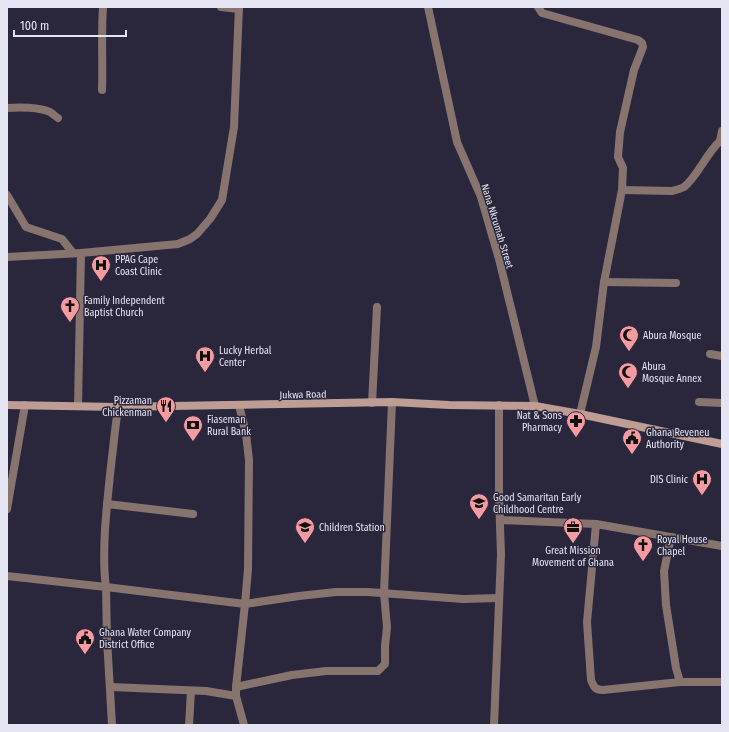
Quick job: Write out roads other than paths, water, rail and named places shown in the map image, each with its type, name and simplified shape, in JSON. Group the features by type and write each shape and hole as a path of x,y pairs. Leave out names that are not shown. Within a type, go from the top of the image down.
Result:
{"main road":[{"name":"Jukwa Road","path":"7,405 118,407 392,402 449,405 535,406 722,444"}],"street":[{"path":"102,90 103,7"},
{"path":"7,257 77,253 178,244 190,240 210,219 222,200 234,127 239,8 221,7"},
{"name":"Nana Nkrumah Street","path":"428,7 457,142 481,197 499,259 535,406"},
{"path":"538,7 542,13 638,40 642,43 643,47 634,70 620,132 618,158 622,168 622,190 604,282 596,347 580,414"},
{"path":"7,108 16,107 40,110 49,112 58,118"},
{"path":"622,190 672,191 685,187 712,149 721,141 722,131"},
{"path":"7,195 26,228 62,239 77,253 78,406"},
{"path":"604,282 676,284"},
{"path":"372,403 377,307"},
{"path":"710,354 722,356"},
{"path":"236,687 326,671 378,672 385,664 387,627 384,593 392,402"},
{"path":"699,402 722,403"},
{"path":"7,509 25,405"},
{"path":"239,405 246,434 249,460 248,569 236,687 236,696 244,725"},
{"path":"494,725 501,555 499,405"},
{"path":"112,725 104,563 107,504 118,407"},
{"path":"107,504 193,514"},
{"path":"500,520 596,524 722,546"},
{"path":"596,524 587,622 591,680 594,687 598,690 603,690 680,682 722,682"},
{"path":"671,537 664,571 666,605 676,668 680,682"},
{"path":"7,576 245,604 336,592 384,593 463,599 499,598"},
{"path":"111,687 212,692 236,696"},
{"path":"189,725 191,691"}],"place":[{"name":"PPAG Cape Coast Clinic","path":"101,282"},
{"name":"Family Independent Baptist Church","path":"70,323"},
{"name":"Abura Mosque","path":"629,352"},
{"name":"Lucky Herbal Center","path":"205,373"},
{"name":"Abura Mosque Annex","path":"628,389"},
{"name":"Pizzaman Chickenman","path":"166,423"},
{"name":"Nat & Sons Pharmacy","path":"576,438"},
{"name":"Fiaseman Rural Bank","path":"193,442"},
{"name":"Ghana Reveneu Authority","path":"632,455"},
{"name":"DIS Clinic","path":"702,496"},
{"name":"Good Samaritan Early Childhood Centre","path":"479,520"},
{"name":"Children Station","path":"305,544"},
{"name":"Great Mission Movement of Ghana","path":"573,544"},
{"name":"Royal House Chapel","path":"643,562"},
{"name":"Ghana Water Company District Office","path":"85,655"}]}
